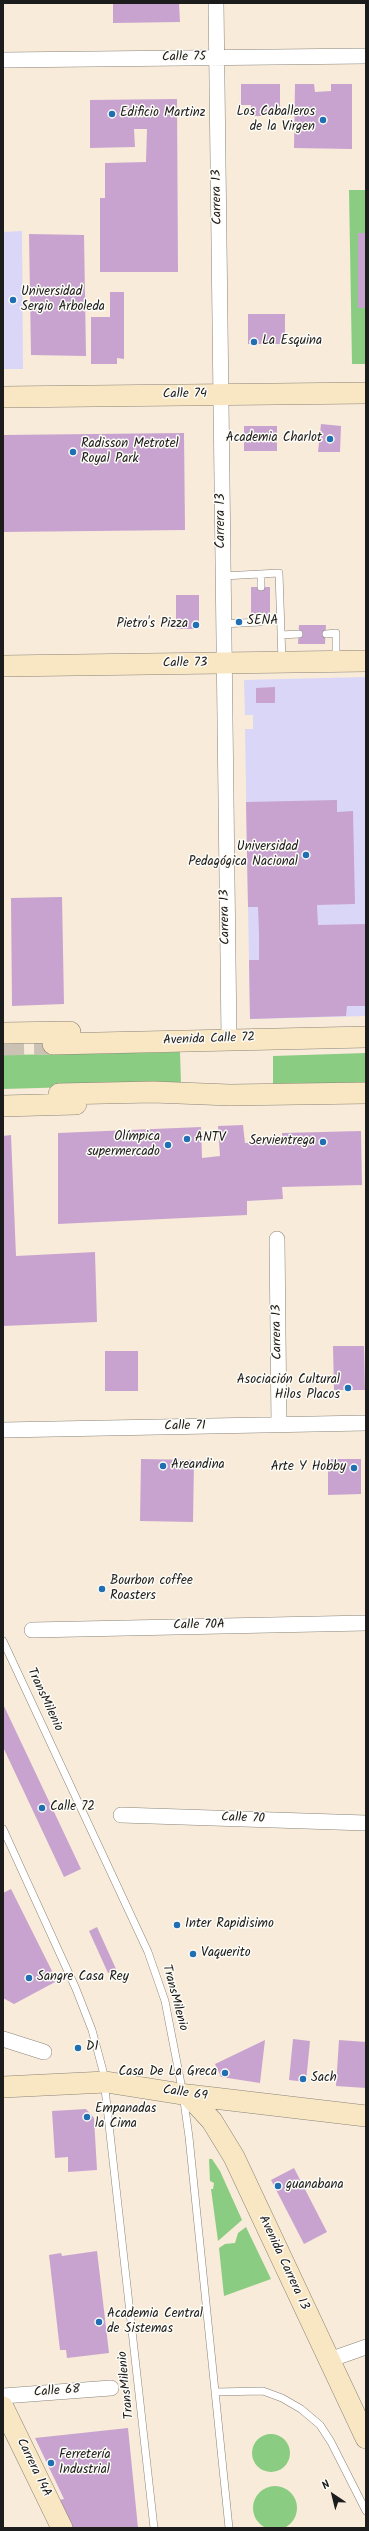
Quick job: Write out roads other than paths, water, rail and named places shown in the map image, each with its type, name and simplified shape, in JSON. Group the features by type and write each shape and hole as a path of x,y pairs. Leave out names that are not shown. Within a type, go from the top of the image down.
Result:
{"street":[{"name":"Carrera 13","path":"216,3 222,394 222,624 229,1038"},
{"name":"Calle 75","path":"3,60 366,56"},
{"name":"Calle 74","path":"3,397 366,393"},
{"name":"Calle 73","path":"3,666 366,661"},
{"path":"3,1033 152,1032 229,1038"},
{"name":"Avenida Calle 72","path":"52,1044 229,1038 366,1037"},
{"path":"59,1094 152,1092 230,1095 366,1093"},
{"path":"3,1106 159,1102 230,1095"},
{"name":"Carrera 13","path":"277,1239 279,1425"},
{"name":"Calle 71","path":"3,1430 366,1423"},
{"name":"Calle 70A","path":"32,1630 366,1623"},
{"name":"Calle 70","path":"121,1815 366,1823"},
{"path":"3,2038 44,2052"},
{"name":"Calle 69","path":"3,2088 106,2082 186,2095 366,2116"},
{"name":"Avenida Carrera 13","path":"186,2095 212,2121 234,2157 366,2438"},
{"path":"329,2360 366,2347"},
{"name":"Calle 68","path":"3,2396 111,2388"},
{"name":"Carrera 14A","path":"3,2407 62,2528"}],"lane":[{"path":"223,576 279,573 282,662"},
{"path":"261,587 262,574"},
{"path":"222,624 260,619"},
{"path":"326,634 336,633 336,661"},
{"path":"281,635 299,634"},
{"name":"TransMilenio","path":"3,1641 158,1976 170,2022 186,2095 229,2528"},
{"name":"TransMilenio","path":"3,1829 76,1989 92,2030 106,2082 154,2528"},
{"path":"215,2392 263,2391 282,2398 302,2409 320,2425 332,2442 366,2511"}],"tunnel":[{"path":"3,1045 53,1044"}],"place":[{"name":"Edificio Martinz","path":"112,114"},
{"name":"Los Caballeros de la Virgen","path":"323,120"},
{"name":"Universidad Sergio Arboleda","path":"13,300"},
{"name":"La Esquina","path":"254,342"},
{"name":"Academia Charlot","path":"330,439"},
{"name":"Radisson Metrotel Royal Park","path":"73,452"},
{"name":"SENA","path":"239,622"},
{"name":"Pietro's Pizza","path":"196,625"},
{"name":"Universidad Pedagógica Nacional","path":"306,855"},
{"name":"ANTV","path":"187,1139"},
{"name":"Servientrega","path":"323,1142"},
{"name":"Olímpica supermercado","path":"168,1145"},
{"name":"Asociación Cultural Hilos Placos","path":"348,1388"},
{"name":"Areandina","path":"163,1466"},
{"name":"Arte Y Hobby","path":"354,1468"},
{"name":"Bourbon coffee Roasters","path":"102,1589"},
{"name":"Calle 72","path":"42,1808"},
{"name":"Inter Rapidisimo","path":"177,1925"},
{"name":"Vaquerito","path":"193,1954"},
{"name":"Sangre Casa Rey","path":"29,1978"},
{"name":"D1","path":"78,2048"},
{"name":"Casa De La Greca","path":"225,2073"},
{"name":"Sach","path":"303,2079"},
{"name":"Empanadas la Cima","path":"87,2117"},
{"name":"guanabana","path":"278,2186"},
{"name":"Academia Central de Sistemas","path":"99,2322"},
{"name":"Ferretería Industrial","path":"51,2463"}]}
